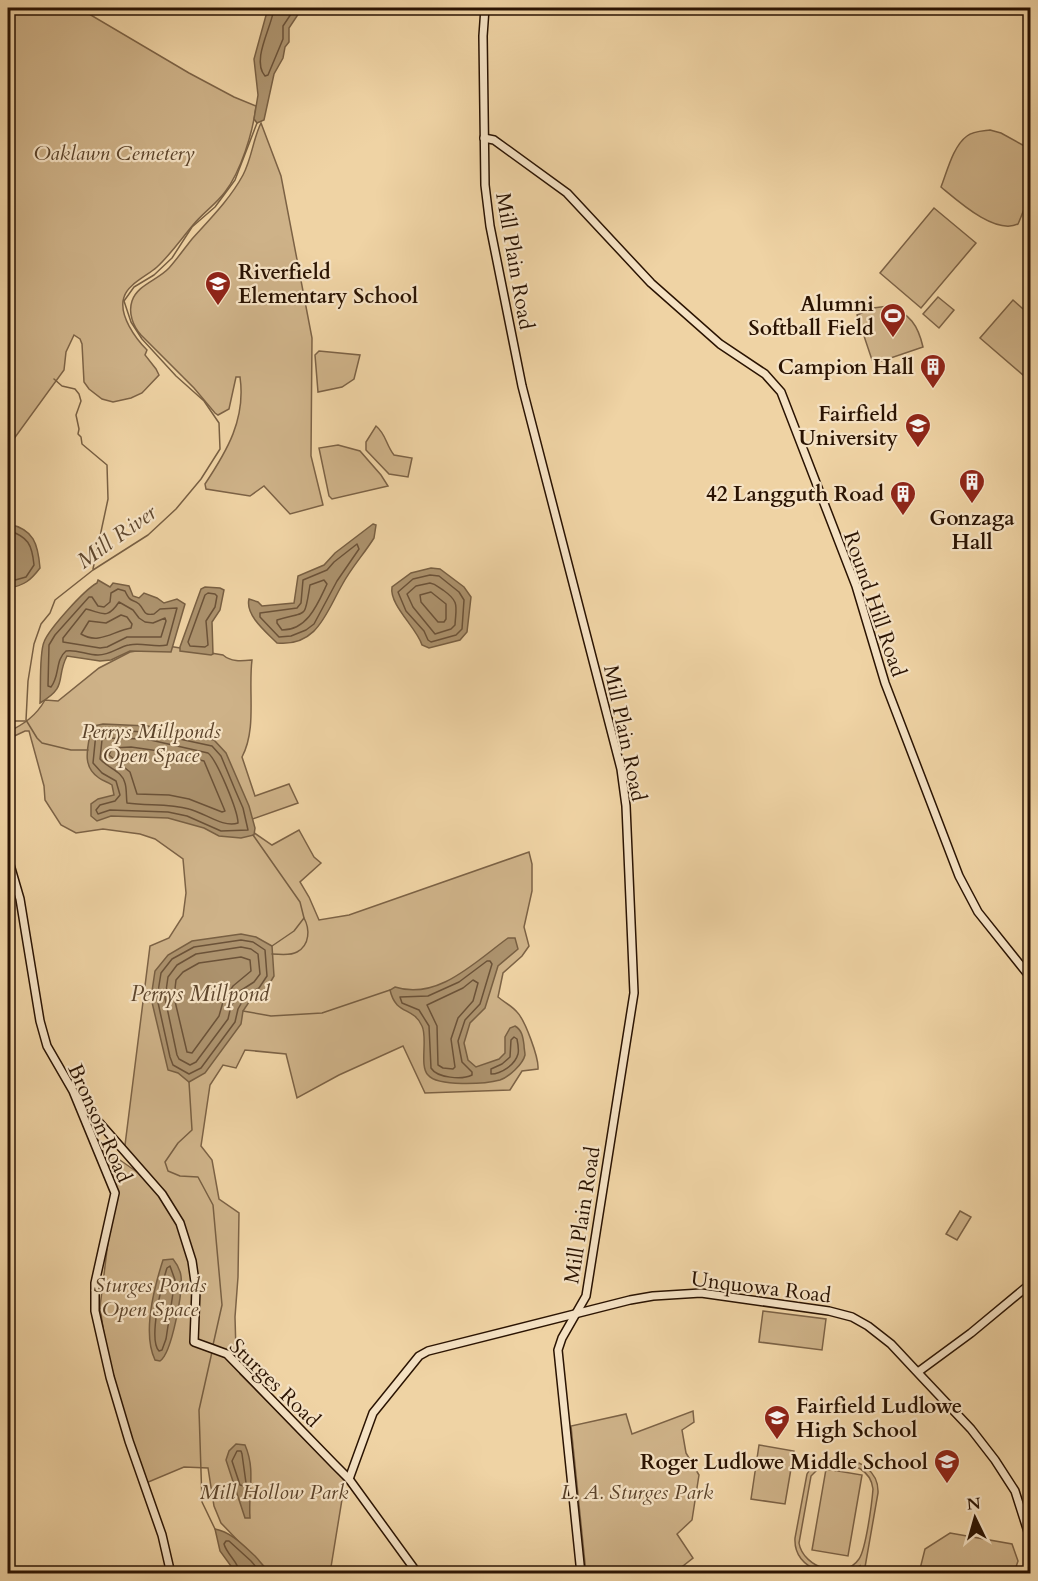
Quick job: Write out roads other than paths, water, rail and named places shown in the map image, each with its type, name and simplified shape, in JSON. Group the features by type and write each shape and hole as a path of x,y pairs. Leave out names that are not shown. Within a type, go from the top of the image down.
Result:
{"main road":[{"name":"Mill Plain Road","path":"485,8 483,36 487,212 517,361 621,769 626,799 634,993 586,1296 562,1338 558,1355 581,1574"},
{"name":"Round Hill Road","path":"484,138 494,140 561,188 651,283 720,344 765,374 780,392 856,585 885,683 959,876 978,912 1030,977"},
{"name":"Bronson Road","path":"8,858 20,898 47,1046 73,1091 115,1193 95,1283 94,1311 110,1377 129,1441 162,1534 171,1574"},
{"name":"Sturges Road","path":"73,1091 162,1194 180,1223 192,1261 196,1289 194,1341 227,1353 349,1479 418,1574"},
{"path":"918,1372 972,1332 1030,1284"},
{"name":"Unquowa Road","path":"349,1479 374,1413 419,1356 434,1348 578,1312 653,1296 689,1293 829,1311 852,1317 868,1326 891,1344 971,1429 1007,1477 1019,1499 1030,1538"}],"water":[{"path":"268,8 300,8 301,10 289,28 289,42 274,74 264,120 257,123 254,119 258,95 254,59"},
{"path":"8,524 24,530 33,539 38,552 40,568 27,582 8,588"},
{"path":"373,524 376,525 374,538 318,626 302,640 277,643 253,617 249,599 262,606 294,603 298,576 324,565 335,553"},
{"path":"431,568 440,569 464,587 471,597 467,632 460,640 429,648 422,645 399,609 392,594 392,587 411,573"},
{"path":"98,580 110,587 113,583 129,586 133,596 139,598 144,593 164,603 177,599 185,604 171,652 130,651 111,660 100,661 67,656 58,687 40,703 44,642 68,610"},
{"path":"205,587 224,590 220,610 212,622 213,654 180,651 201,589"},
{"path":"103,724 148,726 214,740 226,753 249,806 255,828 254,835 241,838 219,836 204,828 168,818 111,816 97,821 91,816 91,804 98,799 114,795 112,785 93,773 87,756 91,729"},
{"name":"Perrys Millpond","path":"241,934 256,937 272,946 274,976 264,993 251,999 243,1011 241,1024 205,1073 189,1082 178,1073 168,1070 151,998 155,971 168,955 192,941"},
{"path":"508,938 515,938 518,949 498,966 485,1008 470,1023 464,1043 468,1060 476,1067 499,1059 505,1053 505,1037 510,1028 515,1026 523,1037 524,1059 515,1070 500,1080 462,1084 433,1079 425,1071 422,1026 414,1016 396,1004 390,990 395,987 411,990 441,984 470,967"},
{"path":"173,1259 181,1273 180,1294 169,1346 160,1361 155,1360 151,1349 149,1324 163,1260"},
{"path":"236,1444 245,1445 250,1463 250,1518 245,1518 226,1460 229,1451"},
{"path":"215,1529 237,1540 273,1573 236,1573 220,1551"}],"waterway":[{"name":"Mill River","path":"88,750 71,750 42,743 26,720 28,681 34,644 41,624 50,613 55,600 93,570 148,535 176,509 201,479 220,449 219,423 204,401 176,376 142,339 131,322 124,301 134,287 154,275 172,258 192,227 215,207 235,180 257,123"},
{"path":"54,379 62,386 75,389 79,394 81,401 76,415 78,434 82,444 107,465 108,499 93,569"},
{"path":"8,721 25,721"},
{"name":"Mill River","path":"253,835 300,902 304,918 294,931 272,946"},
{"path":"272,954 291,954 301,949 308,936 304,918"},
{"path":"243,1011 271,1016 322,1013 390,990"},
{"name":"Mill River","path":"189,1082 192,1130 178,1143 165,1162 168,1171 180,1176 198,1177 213,1205 222,1305 213,1345"},
{"name":"Mill River","path":"212,1352 199,1410 202,1502 215,1529"}],"place":[{"name":"Riverfield Elementary School","path":"218,307"},
{"name":"Alumni Softball Field","path":"893,339"},
{"name":"Campion Hall","path":"933,390"},
{"name":"Fairfield University","path":"918,449"},
{"name":"Gonzaga Hall","path":"972,505"},
{"name":"42 Langguth Road","path":"903,517"},
{"name":"Fairfield Ludlowe High School","path":"777,1441"},
{"name":"Roger Ludlowe Middle School","path":"947,1485"}],"park label":[{"name":"Oaklawn Cemetery","path":"114,153"},
{"name":"Perrys Millponds Open Space","path":"151,743"},
{"name":"Sturges Ponds Open Space","path":"150,1297"},
{"name":"Mill Hollow Park","path":"274,1492"},
{"name":"L. A. Sturges Park","path":"637,1492"}]}
